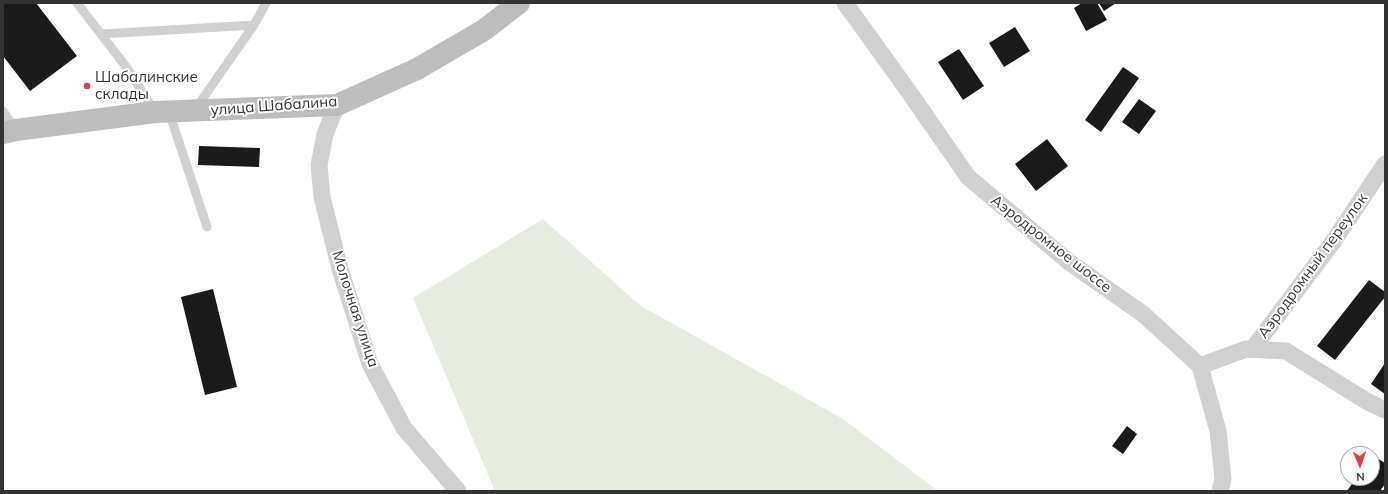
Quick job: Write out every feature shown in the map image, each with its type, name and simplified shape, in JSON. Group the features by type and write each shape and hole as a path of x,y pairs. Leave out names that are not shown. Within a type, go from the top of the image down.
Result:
{"main road":[{"name":"улица Шабалина","path":"10,131 162,112 337,105 416,69 484,30 519,3"}],"street":[{"name":"Аэродромное шоссе","path":"845,3 968,177 1069,262 1143,314 1200,366"},
{"name":"Молочная улица","path":"337,105 325,134 320,165 322,197 340,269 370,364 404,428 458,491"},
{"name":"Аэродромный переулок","path":"1255,349 1257,343 1333,242 1385,164"},
{"path":"1224,487 1218,431 1200,366 1246,349 1286,351 1368,402 1385,410"}],"lane":[{"path":"77,3 162,112 207,227"},
{"path":"194,111 254,25 266,3"},
{"path":"101,34 254,25"},
{"path":"3,111 10,131"}],"shaded area":[{"path":"543,219 641,306 843,419 938,491 495,491 413,298"}],"building":[{"path":"3,3 36,3 77,56 30,91 3,56"},
{"path":"1082,3 1097,3 1107,20 1086,31 1074,8"},
{"path":"1099,3 1116,3 1104,11"},
{"path":"1015,27 1030,51 1004,67 989,43"},
{"path":"959,49 984,86 963,100 938,62"},
{"path":"1123,67 1139,78 1101,132 1085,120"},
{"path":"1139,99 1156,111 1139,134 1122,122"},
{"path":"1047,139 1068,166 1036,191 1015,164"},
{"path":"199,146 260,148 259,167 198,165"},
{"path":"1369,280 1385,292 1385,297 1335,360 1317,346"},
{"path":"213,289 237,387 205,395 181,297"},
{"path":"1385,363 1385,394 1371,384"},
{"path":"1127,426 1137,434 1123,454 1112,446"},
{"path":"1380,460 1385,463 1385,484 1380,491 1347,491 1350,486 1380,486"}],"place":[{"name":"Шабалинские склады","path":"87,86"}]}
